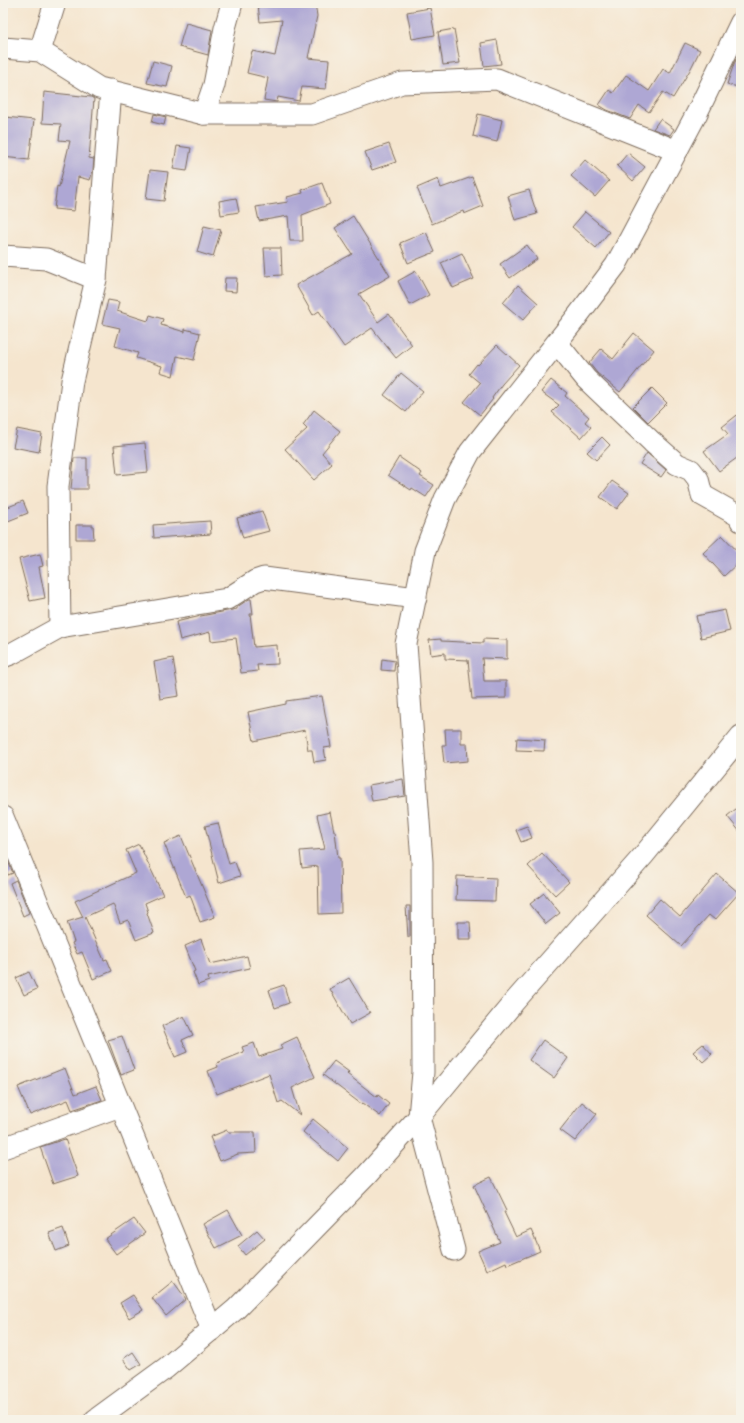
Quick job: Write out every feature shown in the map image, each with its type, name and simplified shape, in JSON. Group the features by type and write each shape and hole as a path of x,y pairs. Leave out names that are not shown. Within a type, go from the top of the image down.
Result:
{"street":[{"path":"40,51 55,3"},
{"path":"204,114 214,85 225,28 232,3"},
{"path":"454,1250 419,1117 423,1072 422,862 406,644 425,550 445,498 470,452 616,266 677,151 741,22"},
{"path":"3,48 40,51 100,88 204,114 312,114 402,83 497,79 677,151"},
{"path":"60,627 58,486 72,381 96,279 111,90"},
{"path":"3,256 46,259 96,279"},
{"path":"557,343 586,379 652,442 677,464 691,470 698,479 702,495 739,516 741,521"},
{"path":"3,658 60,627 227,599 255,581 264,578 416,598"},
{"path":"95,1420 166,1368 236,1309 365,1177 419,1117 514,1002 669,826 741,736"},
{"path":"3,817 212,1330"},
{"path":"3,1148 120,1106"}],"building":[{"path":"280,3 315,3 317,16 308,58 329,60 326,89 302,87 299,101 278,97 277,102 264,100 268,78 247,73 252,51 275,56 282,20 260,22 258,5"},
{"path":"430,8 435,35 412,39 407,12"},
{"path":"186,23 212,30 208,55 179,47"},
{"path":"454,29 460,63 443,65 438,32"},
{"path":"497,40 501,64 484,66 481,43"},
{"path":"685,43 700,50 673,98 663,92 649,112 639,105 630,119 607,110 599,105 609,90 613,93 626,75 649,91 663,69 670,73"},
{"path":"741,50 741,88 727,84"},
{"path":"153,61 172,66 167,87 147,83"},
{"path":"44,92 91,97 94,99 89,158 94,159 93,170 90,180 78,177 74,211 54,209 57,186 59,187 70,141 59,140 61,124 42,123"},
{"path":"154,114 166,117 164,125 152,122"},
{"path":"478,114 502,120 497,142 473,136"},
{"path":"5,117 34,120 29,160 3,157"},
{"path":"660,119 674,129 670,135 653,129"},
{"path":"389,144 396,162 372,170 365,152"},
{"path":"177,146 191,148 187,171 173,169"},
{"path":"628,153 645,167 633,181 617,166"},
{"path":"585,160 609,181 595,197 571,176"},
{"path":"150,170 168,172 164,201 146,199"},
{"path":"472,177 483,206 464,214 463,211 432,224 417,188 438,179 441,188"},
{"path":"322,183 330,204 302,215 303,241 290,241 288,216 259,221 256,207 288,202 287,197 303,193 302,190"},
{"path":"529,190 537,214 515,220 508,196"},
{"path":"236,198 239,212 221,215 219,201"},
{"path":"585,212 609,232 596,248 572,227"},
{"path":"353,216 390,276 359,294 378,322 389,314 412,345 396,358 372,328 344,347 319,311 313,315 296,285 352,254 335,228"},
{"path":"204,226 221,230 213,257 197,252"},
{"path":"426,232 435,252 408,263 400,243"},
{"path":"527,245 537,259 510,278 500,264"},
{"path":"264,248 281,248 282,275 266,276"},
{"path":"462,253 474,279 453,288 441,263"},
{"path":"416,271 429,295 410,305 398,281"},
{"path":"225,278 237,278 236,292 224,291"},
{"path":"518,285 538,303 523,320 503,303"},
{"path":"108,300 119,302 117,311 148,321 150,315 163,319 161,325 185,332 185,329 200,333 194,360 177,356 173,376 160,372 162,366 136,358 138,353 115,346 120,328 102,324"},
{"path":"634,333 654,350 620,392 597,373 589,363 601,349 613,359"},
{"path":"497,345 519,365 502,384 492,398 493,399 480,415 464,402 480,383 469,374"},
{"path":"401,373 423,391 406,412 384,395"},
{"path":"551,380 567,393 565,396 589,417 585,422 591,427 581,438 552,412 559,405 541,392"},
{"path":"652,388 667,403 648,422 633,407"},
{"path":"314,410 340,431 322,453 332,464 314,480 285,449 307,429 303,425"},
{"path":"741,412 741,455 719,471 704,451 728,434 722,427"},
{"path":"17,429 42,434 39,452 13,447"},
{"path":"602,437 610,445 596,460 587,452"},
{"path":"145,443 148,472 117,475 114,446"},
{"path":"647,453 666,470 661,477 640,464"},
{"path":"399,457 422,473 420,476 434,485 426,497 412,488 411,490 388,475"},
{"path":"74,458 87,458 87,489 71,489"},
{"path":"612,481 629,493 617,509 600,497"},
{"path":"23,501 28,513 3,523 3,509"},
{"path":"262,511 269,531 243,538 237,518"},
{"path":"210,521 211,534 154,538 153,525"},
{"path":"76,525 93,525 94,539 76,539"},
{"path":"722,535 741,555 741,560 724,576 703,553"},
{"path":"40,554 43,566 39,567 45,598 30,601 19,559"},
{"path":"251,599 253,614 250,614 254,647 277,645 278,664 257,665 258,671 241,673 236,638 211,641 210,632 180,640 176,622 237,609 237,607"},
{"path":"725,610 730,631 701,638 696,616"},
{"path":"441,639 441,641 483,643 483,639 507,640 507,659 482,658 484,681 506,681 506,698 472,699 468,660 445,659 445,653 431,655 429,640"},
{"path":"173,658 179,696 160,699 154,662"},
{"path":"382,659 395,661 394,671 381,670"},
{"path":"322,696 331,747 324,748 326,760 314,762 312,750 308,750 305,730 254,741 248,712 286,704 286,701"},
{"path":"445,729 461,729 461,744 467,744 468,761 444,763 442,745 446,745"},
{"path":"517,738 545,740 544,751 516,750"},
{"path":"403,779 405,796 372,801 369,785"},
{"path":"741,805 741,833 727,816"},
{"path":"330,812 335,831 338,858 340,858 341,913 319,914 318,866 302,868 300,851 325,849 317,815"},
{"path":"218,823 229,864 235,862 240,876 219,883 205,826"},
{"path":"527,826 532,838 521,842 516,830"},
{"path":"181,836 215,917 200,922 190,895 186,897 164,843"},
{"path":"139,844 163,895 145,903 154,933 136,940 128,920 120,923 113,904 85,917 104,960 107,959 112,971 93,979 82,952 77,954 72,943 74,942 67,922 83,917 75,901 136,873 126,850"},
{"path":"542,853 569,882 555,895 528,866"},
{"path":"8,861 13,873 8,875 3,864"},
{"path":"717,874 739,893 715,920 709,915 681,946 646,915 660,899 680,917"},
{"path":"457,876 496,878 495,901 456,900"},
{"path":"16,880 29,913 23,916 10,883"},
{"path":"544,893 560,913 546,924 530,904"},
{"path":"406,906 410,906 410,937 408,937"},
{"path":"458,922 470,922 471,939 458,939"},
{"path":"201,939 210,964 247,956 250,968 208,977 209,981 198,985 193,972 195,971 185,946"},
{"path":"29,972 37,989 24,995 16,978"},
{"path":"349,978 370,1013 350,1024 330,989"},
{"path":"284,985 289,1003 275,1008 269,990"},
{"path":"184,1016 193,1035 182,1040 187,1052 175,1057 162,1026"},
{"path":"122,1036 134,1070 121,1075 108,1040"},
{"path":"297,1037 315,1077 292,1088 300,1115 282,1101 278,1103 269,1074 217,1094 208,1071 218,1067 217,1063 244,1052 242,1047 254,1043 259,1057 282,1049 280,1045"},
{"path":"543,1040 568,1058 554,1078 529,1060"},
{"path":"703,1044 712,1054 703,1062 693,1052"},
{"path":"334,1061 349,1072 347,1074 377,1097 378,1095 389,1104 380,1116 362,1103 361,1104 323,1075"},
{"path":"65,1068 75,1094 96,1086 102,1100 72,1110 68,1100 30,1115 18,1087"},
{"path":"582,1102 597,1114 575,1141 560,1130"},
{"path":"313,1119 348,1148 338,1161 303,1132"},
{"path":"227,1130 228,1132 255,1132 256,1153 238,1154 220,1161 210,1137"},
{"path":"65,1139 78,1176 53,1184 40,1147"},
{"path":"491,1177 507,1210 504,1212 516,1237 531,1230 540,1251 507,1265 506,1262 487,1271 478,1251 500,1242 474,1185"},
{"path":"228,1210 242,1235 216,1248 203,1224"},
{"path":"134,1219 145,1233 116,1254 105,1239"},
{"path":"63,1228 69,1246 56,1251 49,1233"},
{"path":"257,1230 265,1239 245,1255 238,1246"},
{"path":"173,1281 186,1299 166,1316 152,1298"},
{"path":"133,1295 143,1310 129,1318 120,1303"},
{"path":"133,1352 141,1364 131,1370 123,1359"}]}
